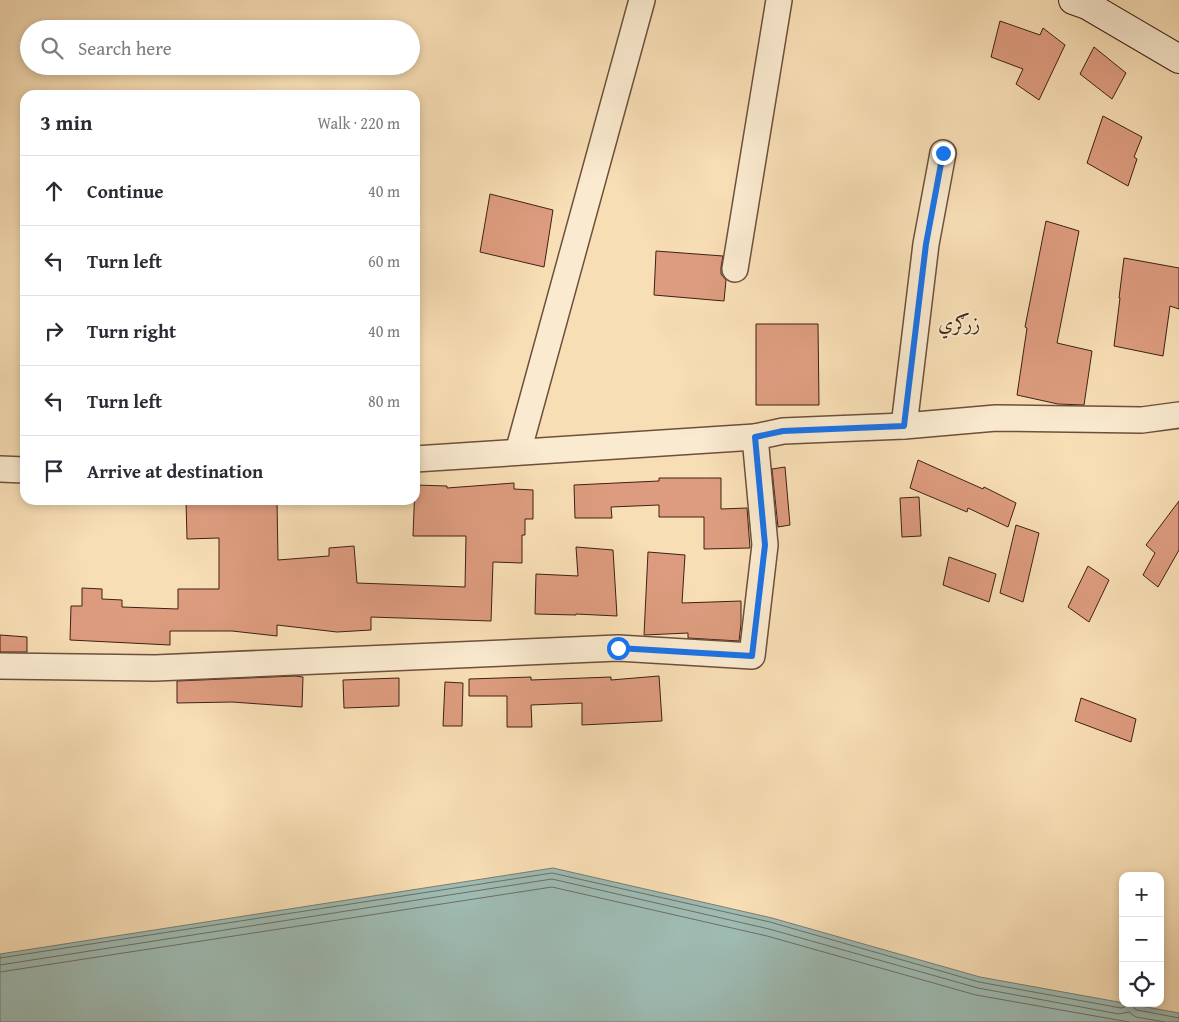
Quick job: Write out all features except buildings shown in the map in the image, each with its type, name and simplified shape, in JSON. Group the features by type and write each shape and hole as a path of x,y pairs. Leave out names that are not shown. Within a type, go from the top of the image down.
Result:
{"main road":[{"path":"1073,0 1087,5 1179,59"}],"street":[{"path":"518,452 642,0"},
{"path":"735,269 779,0"},
{"path":"904,426 926,244 943,153"},
{"path":"420,459 755,437 783,431 904,426 996,418 1142,420 1179,415"},
{"path":"0,666 155,668 618,648 752,656 765,545 755,437"},
{"path":"0,469 20,470"}],"water":[{"path":"553,868 772,918 980,977 1119,1002 1119,1007 1146,1007 1179,1013 1179,1022 0,1022 0,954"}],"district":[{"name":"زرګري","path":"959,322"}],"route":[{"path":"618,648 752,656 765,545 755,437 783,431 904,426 926,244 943,153"}]}
